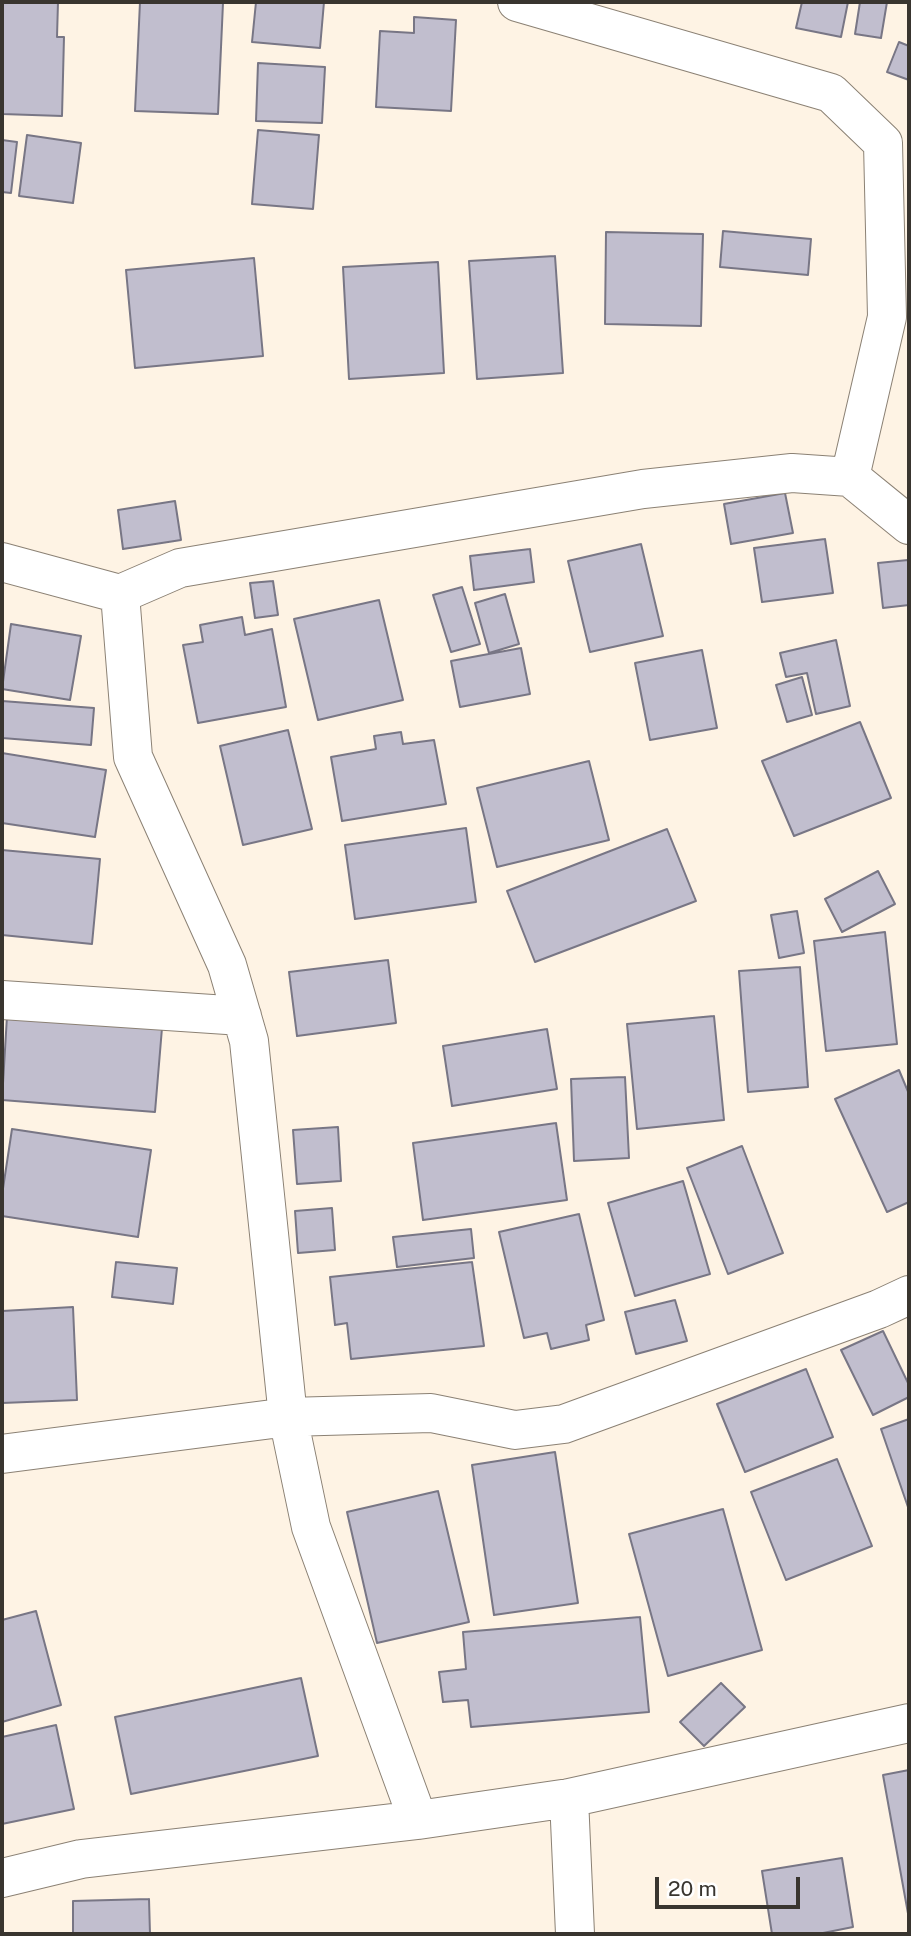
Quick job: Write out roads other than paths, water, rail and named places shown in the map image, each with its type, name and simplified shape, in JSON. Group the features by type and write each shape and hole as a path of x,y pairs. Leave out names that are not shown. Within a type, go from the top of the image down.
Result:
{"street":[{"path":"517,2 831,93 896,143 887,317 849,477"},
{"path":"2,562 120,594 180,568 643,489 792,472 849,477 909,525"},
{"path":"120,594 133,757 227,965 249,1041 288,1417 311,1527 418,1820"},
{"path":"2,1000 242,1016"},
{"path":"2,1454 288,1417 431,1413 515,1430 564,1424 879,1309 909,1294"},
{"path":"2,1878 82,1859 418,1820 569,1798 909,1723"},
{"path":"569,1798 575,1934"}]}
